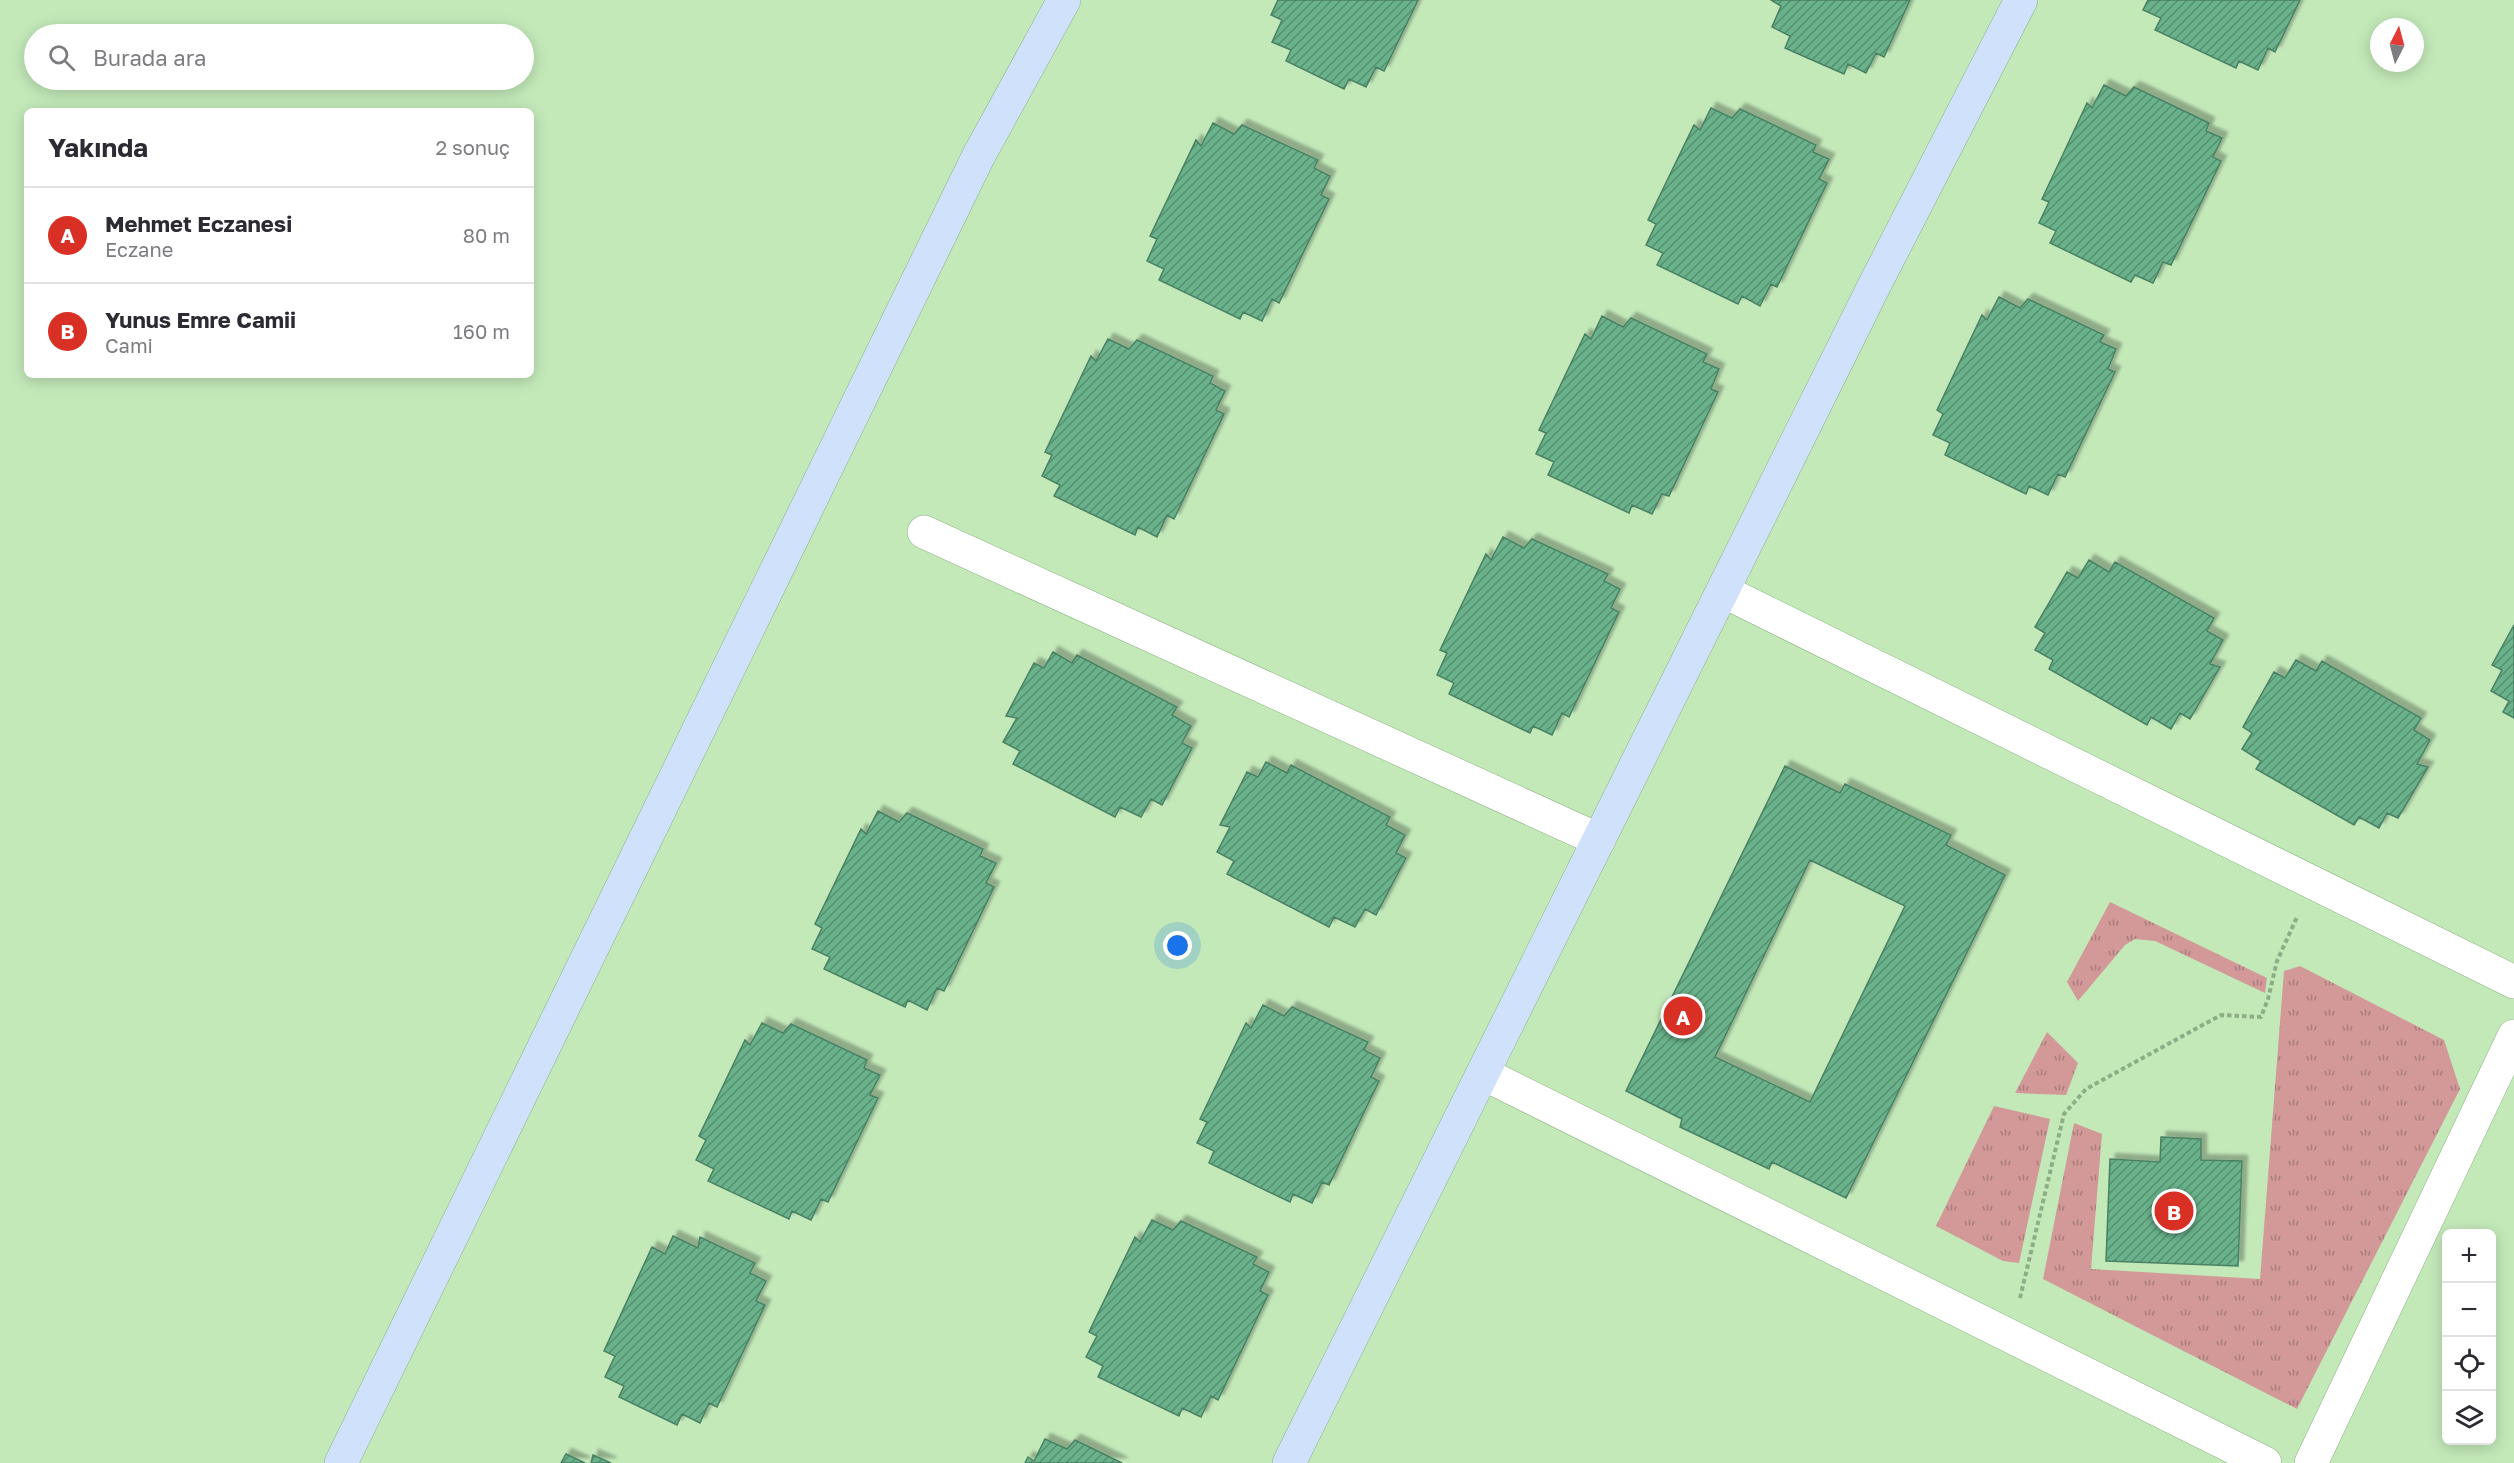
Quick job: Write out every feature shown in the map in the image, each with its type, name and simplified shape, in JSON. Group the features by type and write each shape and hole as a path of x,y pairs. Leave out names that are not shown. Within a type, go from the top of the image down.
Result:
{"street":[{"path":"341,1463 978,157 1064,0"},
{"path":"1289,1463 1874,286 2021,0"},
{"path":"924,532 1599,840"},
{"path":"1723,591 2514,982"},
{"path":"2311,1463 2514,1036"},
{"path":"1484,1074 2265,1463"}],"path":[{"path":"2011,1337 2064,1114 2086,1089 2221,1015 2261,1017 2277,961 2313,883"}],"green space":[{"path":"2110,902 2267,978 2265,993 2155,941 2135,939 2125,945 2078,1001 2067,982"},
{"path":"2300,966 2444,1040 2460,1089 2297,1409 2043,1279 2074,1123 2102,1134 2091,1269 2260,1279 2284,971"},
{"path":"2047,1032 2078,1063 2066,1095 2015,1093"},
{"path":"1994,1106 2050,1119 2019,1263 2003,1261 1936,1226"}],"building":[{"path":"1278,0 1418,0 1384,71 1376,67 1366,87 1349,79 1344,89 1286,61 1291,50 1272,42 1282,20 1271,15"},
{"path":"1771,0 1910,0 1884,57 1876,53 1866,73 1848,64 1844,74 1785,48 1790,36 1772,27 1781,6"},
{"path":"2148,0 2300,0 2275,52 2268,48 2258,70 2239,61 2236,68 2155,30 2161,18 2143,10"},
{"path":"2104,85 2126,96 2134,87 2209,123 2206,131 2222,138 2213,157 2221,161 2171,265 2163,262 2153,283 2135,275 2131,282 2050,243 2056,231 2039,223 2049,202 2042,199 2087,103 2092,108"},
{"path":"1711,108 1732,118 1740,109 1816,145 1813,152 1829,159 1819,179 1827,183 1777,287 1771,284 1760,306 1742,296 1738,304 1657,265 1663,253 1646,245 1656,224 1648,220 1694,125 1700,130"},
{"path":"1213,123 1234,134 1242,125 1318,160 1314,168 1330,176 1321,195 1329,199 1279,303 1272,299 1262,321 1243,312 1240,319 1159,280 1164,269 1147,261 1157,239 1150,236 1196,140 1201,146"},
{"path":"1999,297 2020,308 2028,299 2104,335 2100,342 2116,349 2108,369 2115,372 2065,477 2058,474 2048,495 2029,486 2026,494 1945,455 1950,443 1933,435 1943,414 1937,410 1982,315 1987,320"},
{"path":"1602,316 1623,327 1631,318 1707,354 1703,362 1719,369 1711,389 1718,392 1669,496 1662,494 1652,514 1632,505 1629,513 1548,475 1554,462 1536,454 1546,433 1539,430 1585,334 1591,339"},
{"path":"1108,339 1129,349 1137,340 1213,376 1210,383 1225,391 1216,410 1224,414 1174,519 1167,515 1157,537 1138,527 1135,535 1054,496 1060,485 1042,476 1052,455 1045,452 1091,356 1096,361"},
{"path":"1503,537 1524,548 1532,539 1608,574 1604,581 1620,589 1611,608 1619,612 1569,717 1562,713 1552,735 1533,726 1530,733 1449,694 1454,683 1437,675 1447,653 1440,650 1486,554 1491,560"},
{"path":"2089,560 2109,572 2115,562 2214,618 2207,631 2223,640 2210,664 2220,667 2190,719 2180,713 2171,729 2151,717 2147,725 2049,669 2053,660 2035,650 2045,633 2035,627 2067,572 2078,578"},
{"path":"2514,625 2514,718 2503,712 2509,701 2491,691 2502,670 2492,665"},
{"path":"1053,652 1072,663 1077,655 1177,707 1172,715 1191,726 1182,743 1192,748 1162,805 1151,799 1141,817 1120,807 1115,817 1013,764 1020,751 1003,742 1017,718 1006,716 1034,663 1044,668"},
{"path":"2296,660 2316,671 2322,661 2421,718 2414,730 2430,740 2417,764 2428,767 2398,818 2387,813 2379,828 2359,817 2354,825 2256,769 2261,761 2242,749 2252,733 2243,727 2274,672 2285,678"},
{"path":"1266,762 1287,773 1291,765 1390,817 1386,825 1405,835 1396,853 1406,858 1376,915 1365,909 1355,927 1334,917 1329,927 1227,874 1234,861 1217,852 1230,827 1220,825 1247,772 1258,777"},
{"path":"1785,766 1840,793 1845,784 1951,835 1946,845 2005,875 1846,1198 1772,1162 1769,1169 1680,1127 1682,1119 1626,1091","holes":["1810,860 1905,906 1810,1102 1715,1057"]},
{"path":"878,811 899,822 907,813 983,849 980,856 996,863 986,883 994,887 944,991 937,988 927,1010 908,1000 905,1007 824,969 830,957 812,949 822,928 815,924 861,829 866,834"},
{"path":"1263,1005 1284,1016 1292,1007 1368,1042 1364,1050 1380,1058 1371,1077 1379,1081 1329,1185 1322,1182 1312,1203 1293,1194 1290,1202 1209,1163 1214,1151 1197,1143 1207,1122 1200,1119 1246,1023 1251,1028"},
{"path":"762,1023 783,1033 791,1024 867,1060 864,1068 880,1075 870,1095 878,1098 828,1202 821,1199 811,1220 792,1211 789,1219 708,1181 714,1169 696,1160 706,1140 699,1136 745,1040 750,1045"},
{"path":"2161,1137 2201,1139 2201,1160 2242,1161 2238,1266 2106,1261 2110,1159 2160,1162"},
{"path":"1152,1220 1173,1230 1181,1221 1257,1257 1253,1264 1269,1272 1260,1291 1268,1295 1218,1400 1211,1396 1201,1417 1182,1408 1179,1416 1098,1377 1103,1366 1086,1357 1097,1336 1089,1332 1135,1237 1140,1242"},
{"path":"673,1236 698,1248 700,1237 755,1263 750,1273 766,1281 756,1301 765,1305 717,1407 709,1403 700,1423 682,1414 677,1425 619,1397 624,1386 605,1377 615,1356 604,1351 652,1247 665,1254"},
{"path":"1045,1439 1067,1449 1075,1440 1122,1463 1025,1463 1028,1457 1034,1461"},
{"path":"566,1454 585,1463 561,1463"},
{"path":"593,1455 611,1463 591,1463"}],"place":[{"name":"Mehmet Eczanesi","path":"1683,1016"},
{"name":"Yunus Emre Camii","path":"2174,1211"}]}
